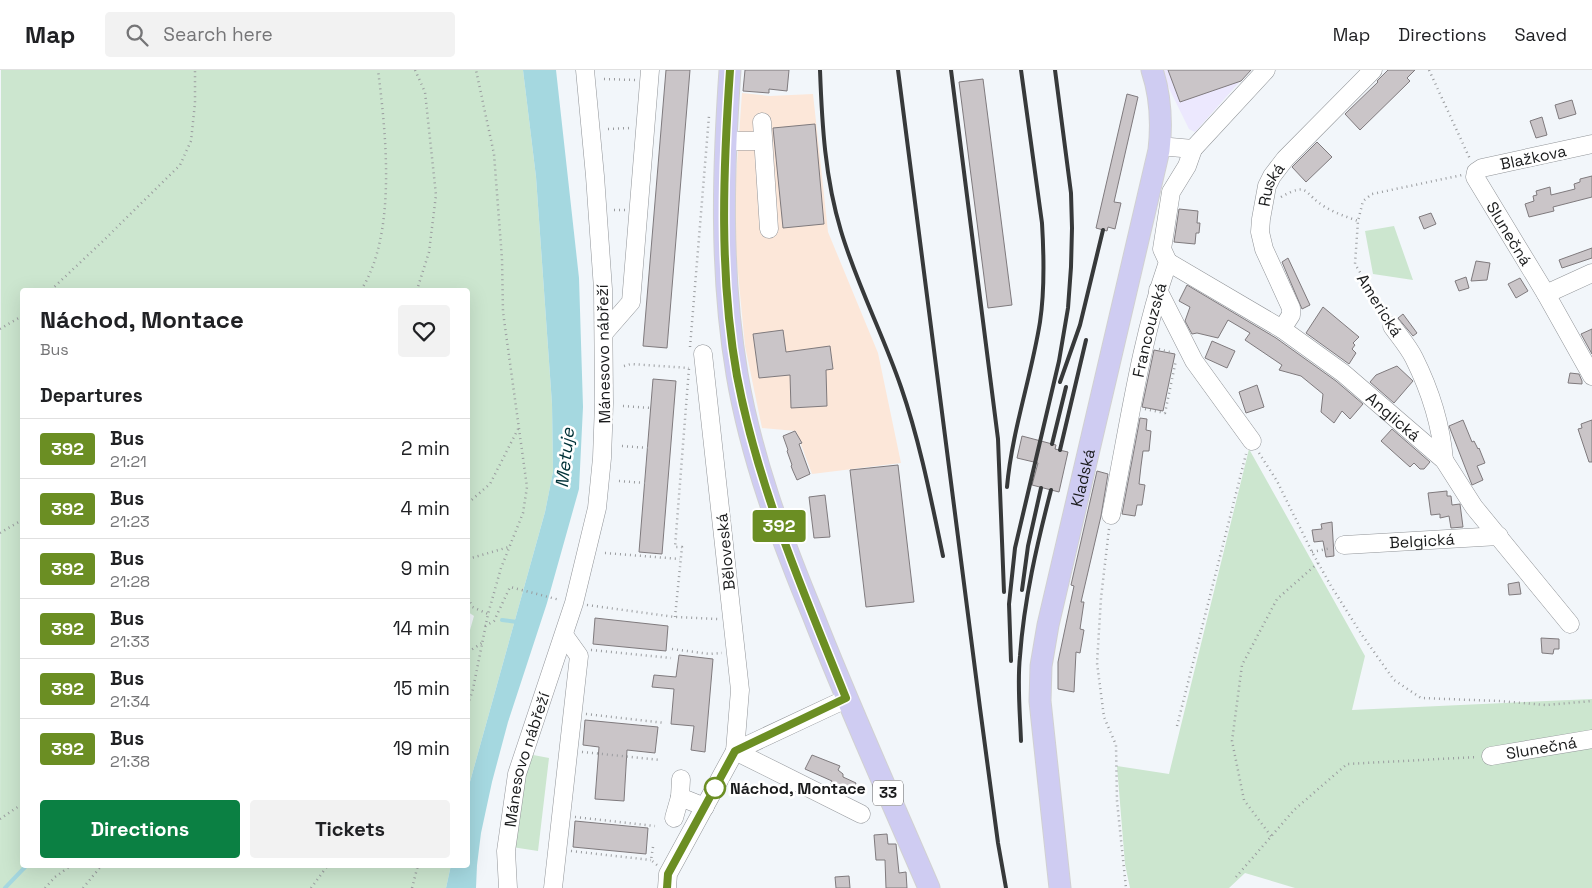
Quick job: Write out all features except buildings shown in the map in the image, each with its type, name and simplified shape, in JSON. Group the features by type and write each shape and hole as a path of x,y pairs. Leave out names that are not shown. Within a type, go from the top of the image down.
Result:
{"main road":[{"name":"33","path":"730,70 723,218 732,335 743,406 767,490 791,561 846,698 929,888"},
{"name":"Kladská","path":"1060,888 1040,701 1042,659 1048,624 1155,172 1161,116 1158,91 1152,70"}],"street":[{"name":"Mánesovo nábřeží","path":"508,888 506,851 517,774 564,635 567,602 597,508 602,458 604,403 603,289 585,70"},
{"path":"1158,290 1168,262 1162,249 1171,192 1187,166 1193,149 1266,70"},
{"name":"Ruská","path":"1282,329 1291,315 1291,308 1264,249 1260,232 1263,203 1272,176 1285,159 1373,70"},
{"path":"604,333 631,302 650,75"},
{"path":"762,122 769,229"},
{"path":"726,140 763,141"},
{"name":"Blažkova","path":"1476,172 1482,168 1592,144"},
{"path":"1159,146 1193,149"},
{"name":"Slunečná","path":"1476,172 1475,177 1546,294 1592,376"},
{"name":"Anglická","path":"1168,262 1282,329 1343,373 1444,460 1474,507 1570,624"},
{"path":"1546,294 1592,273"},
{"name":"Francouzská","path":"1111,515 1134,392 1158,290"},
{"name":"Francouzská","path":"1158,290 1194,361 1250,438"},
{"name":"Americká","path":"1392,326 1413,356 1436,412 1443,444 1444,460"},
{"name":"Běloveská","path":"667,888 668,874 735,751 740,690 703,354"},
{"name":"Belgická","path":"1344,545 1499,536"},
{"name":"Mánesovo nábřeží","path":"553,888 579,656 564,635"},
{"path":"735,751 846,698"},
{"name":"Slunečná","path":"1491,756 1592,739"},
{"path":"735,751 861,814"},
{"path":"674,818 680,797 681,779"},
{"path":"680,797 705,807"}],"path":[{"path":"53,288 180,165 190,140 195,103 195,70"},
{"path":"362,288 370,276 382,234 386,184 378,70"},
{"path":"415,70 425,92 436,195 429,252 418,288"},
{"path":"470,697 488,614 501,568 523,513 527,487 503,312 502,259 494,154 476,70"},
{"path":"1429,70 1476,172"},
{"path":"604,79 650,75"},
{"path":"608,129 645,128"},
{"name":"Americká","path":"1392,326 1355,264 1358,221 1363,201 1372,194 1476,172"},
{"path":"1263,203 1278,199 1294,190 1306,191 1324,206 1358,221"},
{"path":"0,329 20,317"},
{"path":"1144,409 1164,413 1177,354 1145,346"},
{"path":"624,366 631,364 689,368"},
{"path":"624,406 651,408"},
{"path":"470,501 490,484 518,427"},
{"path":"1250,438 1277,481 1318,563 1362,635 1394,680 1420,698 1546,705 1592,701"},
{"path":"1178,726 1250,438"},
{"path":"622,446 648,448"},
{"path":"619,481 645,483"},
{"path":"1111,515 1101,598 1097,663 1104,716 1116,745 1117,801 1126,888"},
{"path":"0,532 20,521"},
{"path":"1312,552 1344,545"},
{"path":"470,558 509,547"},
{"path":"604,553 680,559"},
{"path":"1271,836 1244,800 1232,741 1242,665 1277,599 1318,563"},
{"path":"485,626 494,621 510,587 567,602 675,617 722,619"},
{"path":"470,602 472,606 488,614"},
{"path":"470,651 482,643"},
{"path":"672,649 710,654 726,653"},
{"path":"587,650 671,658"},
{"path":"572,713 665,722"},
{"path":"568,750 661,760"},
{"path":"1236,877 1294,810 1347,764 1491,756"},
{"path":"0,819 20,805"},
{"path":"561,815 655,826"},
{"path":"557,850 652,860"},
{"path":"45,888 55,877 68,868"},
{"path":"83,888 100,868"},
{"path":"311,888 326,868"},
{"path":"412,888 417,868"}],"shaded area":[{"path":"1160,70 1250,70 1195,132 1189,129"},
{"path":"742,93 770,96 813,94 828,232 878,353 901,463 812,474 796,431 762,428 745,346 733,220"}],"green space":[{"path":"1,70 523,70 536,177 552,404 553,472 545,512 470,782 470,630 474,616 470,613 470,288 20,288 20,868 450,868 446,888 0,888"},
{"path":"1394,226 1413,280 1373,274 1365,231"},
{"path":"1249,449 1365,656 1352,710 1592,699 1592,888 1295,888 1245,873 1229,888 1130,888 1125,864 1117,766 1169,774"},
{"path":"528,754 549,758 538,851 512,847"}],"water":[{"name":"Metuje","path":"523,70 556,70 579,278 583,407 579,489 547,603 508,722 492,782 481,833 476,888 446,888 450,868 470,868 470,782 545,512 553,472 552,404 536,177"}],"waterway":[{"path":"502,620 517,622"},
{"path":"5,888 24,868"}],"railway":[{"path":"820,70 825,151 831,191 841,231 908,408 925,471 943,556"},
{"path":"898,70 980,708 1006,888"},
{"path":"951,70 998,439 1004,592"},
{"path":"1007,487 1013,445 1032,364 1042,310 1044,260 1042,223 1021,70"},
{"path":"1011,661 1009,604 1015,548 1059,361 1068,308 1071,267 1071,193 1055,70"},
{"path":"1060,382 1080,325 1103,230"},
{"path":"1060,450 1086,340"},
{"path":"1052,444 1066,387"},
{"path":"1022,590 1028,546 1041,488"},
{"path":"1021,741 1019,667 1022,635 1032,572 1051,490"}],"bus line":[{"name":"392","path":"667,888 668,874 735,751 846,698 794,569 767,490 743,406 737,374 726,282 723,218 730,70"}],"place":[{"name":"Náchod, Montace","path":"715,788"}]}
